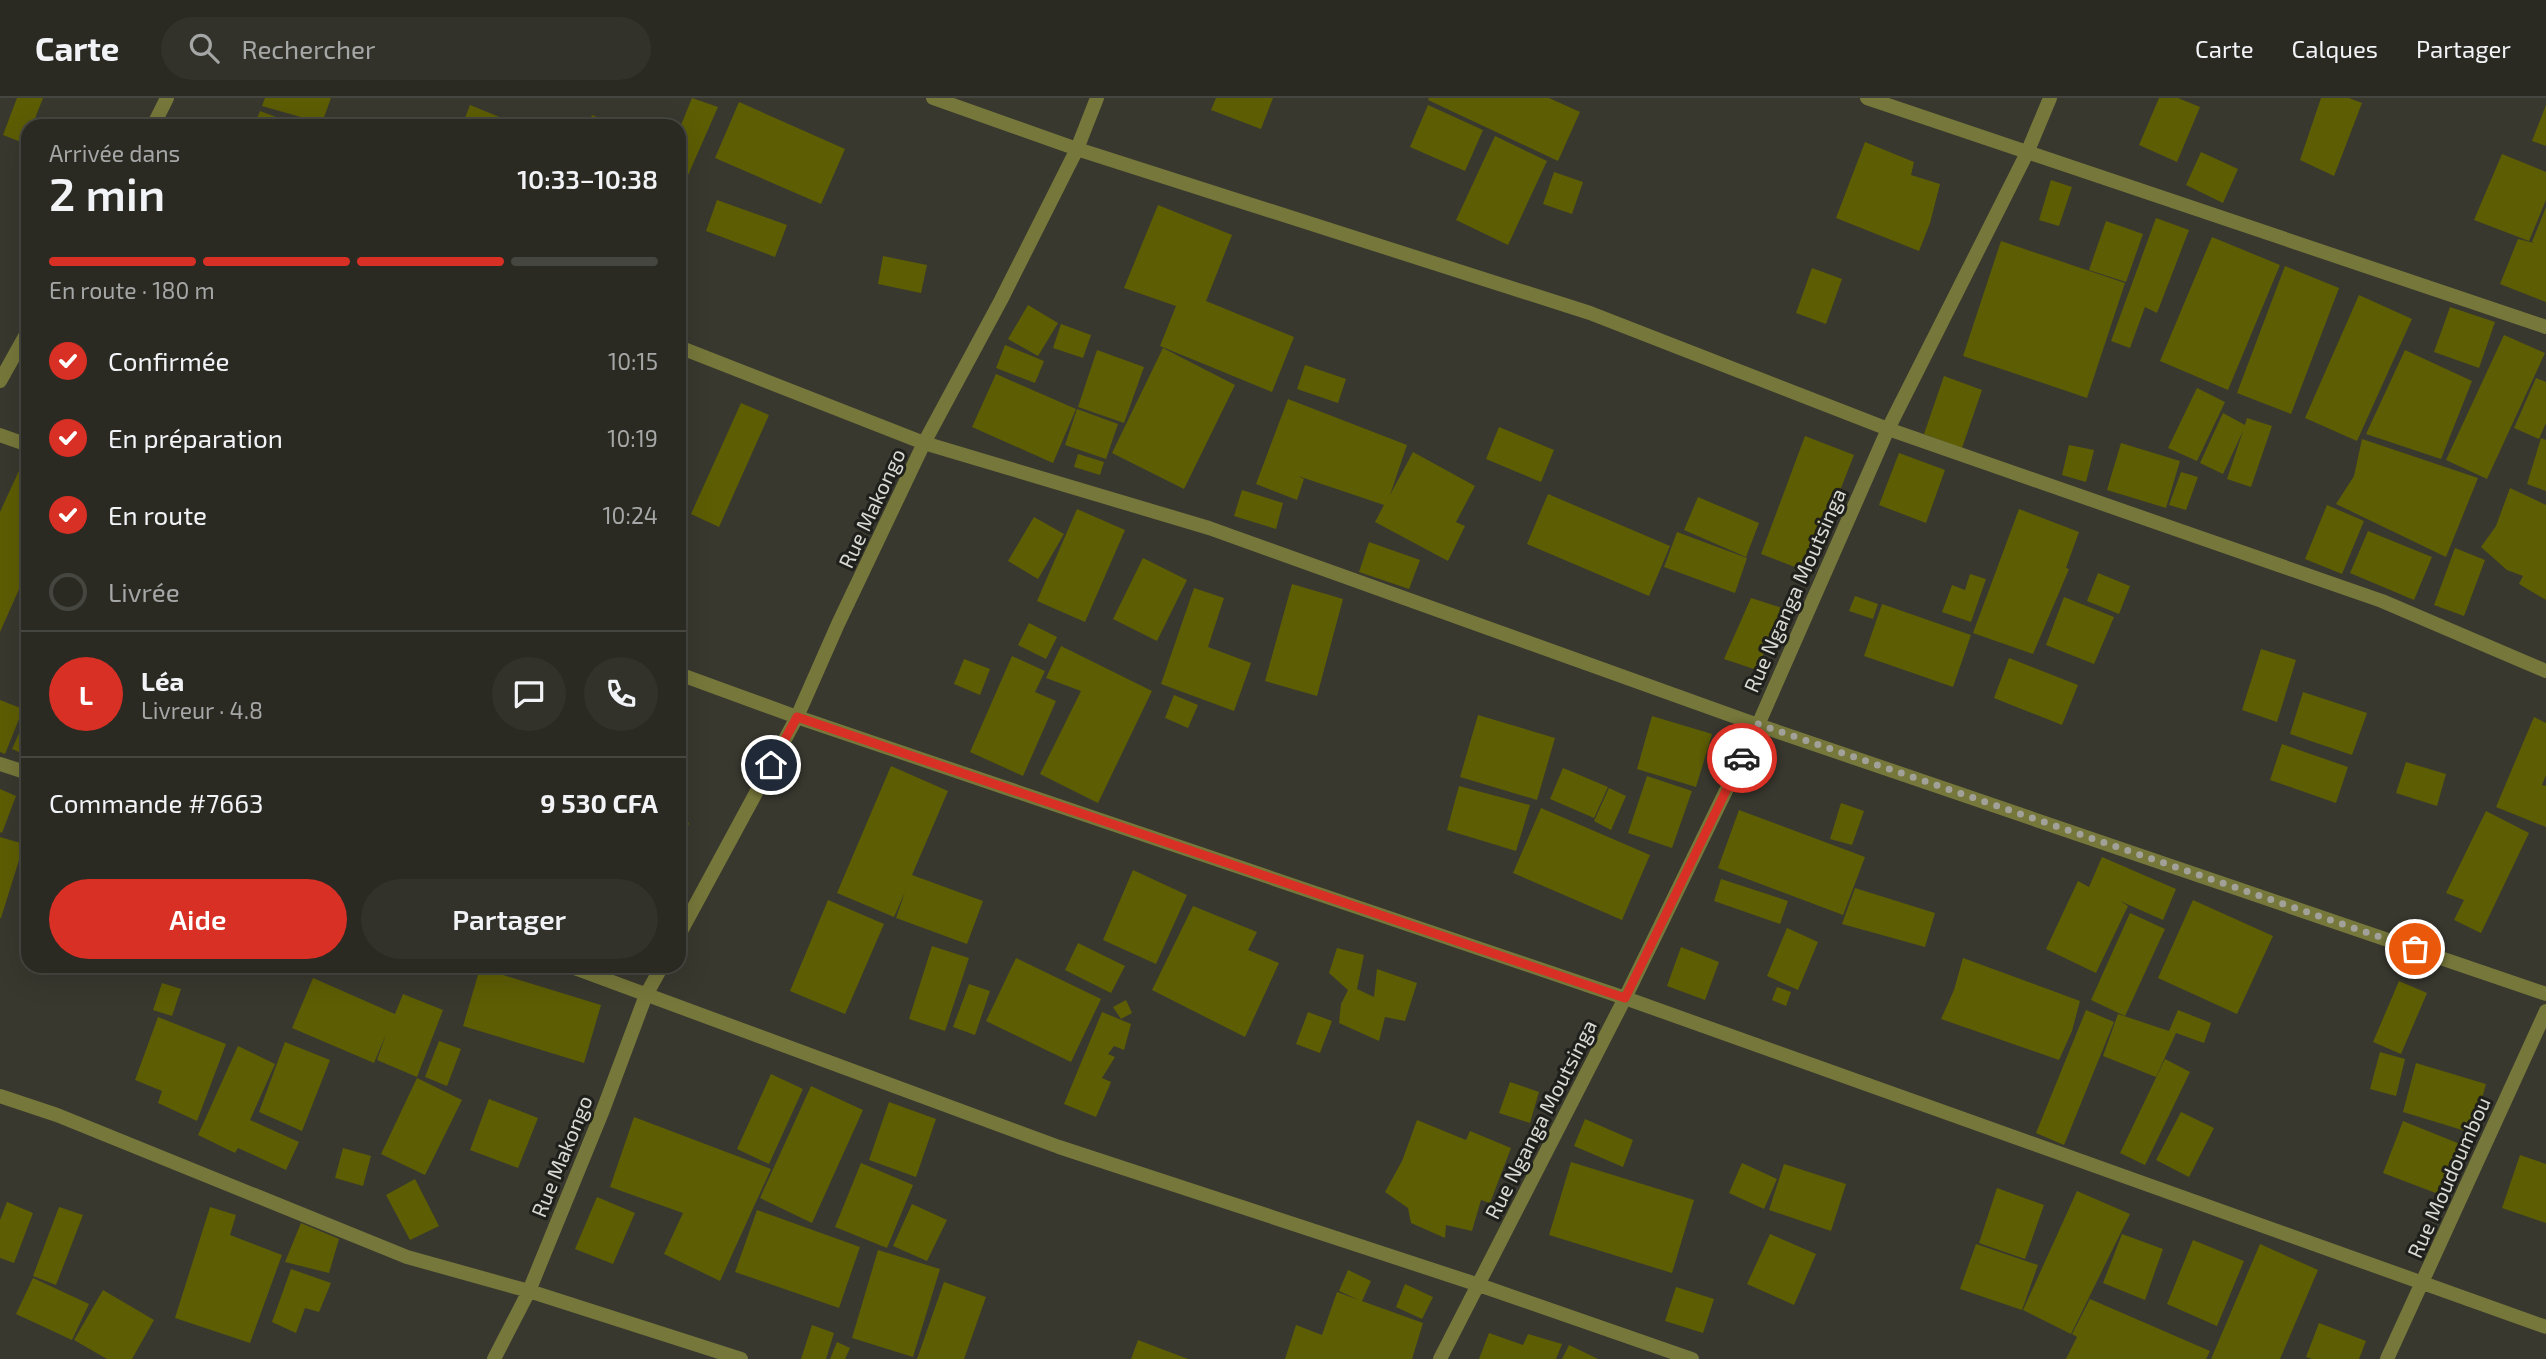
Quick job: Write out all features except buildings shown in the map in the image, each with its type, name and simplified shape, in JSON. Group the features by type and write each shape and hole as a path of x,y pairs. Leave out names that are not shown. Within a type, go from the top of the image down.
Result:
{"street":[{"path":"156,119 167,98"},
{"path":"933,98 1077,149 1590,313 1888,429 2382,601 2546,671"},
{"name":"Rue Makongo","path":"686,922 797,717 838,624 925,443 1002,300 1077,149 1097,98"},
{"path":"1867,98 2546,327"},
{"name":"Rue Nganga Moutsinga","path":"1440,1359 1625,998 1758,724 1888,429 2027,153 2050,98"},
{"path":"0,381 21,344"},
{"path":"686,350 925,443 1209,528 1758,724 2546,994"},
{"path":"0,435 21,442"},
{"path":"686,677 797,717 1625,998 2546,1327"},
{"path":"0,764 21,772"},
{"path":"588,973 1059,1147 1479,1285 1692,1359"},
{"name":"Rue Makongo","path":"494,1359 529,1291 603,1110 646,995 658,973"},
{"name":"Rue Moudoumbou","path":"2387,1359 2546,1011"},
{"path":"0,1096 57,1115 407,1257 529,1291 741,1359"}],"way so far":[{"path":"1742,758 1758,724 2415,949"}],"route":[{"path":"771,765 797,717 1625,998 1742,758"}]}
